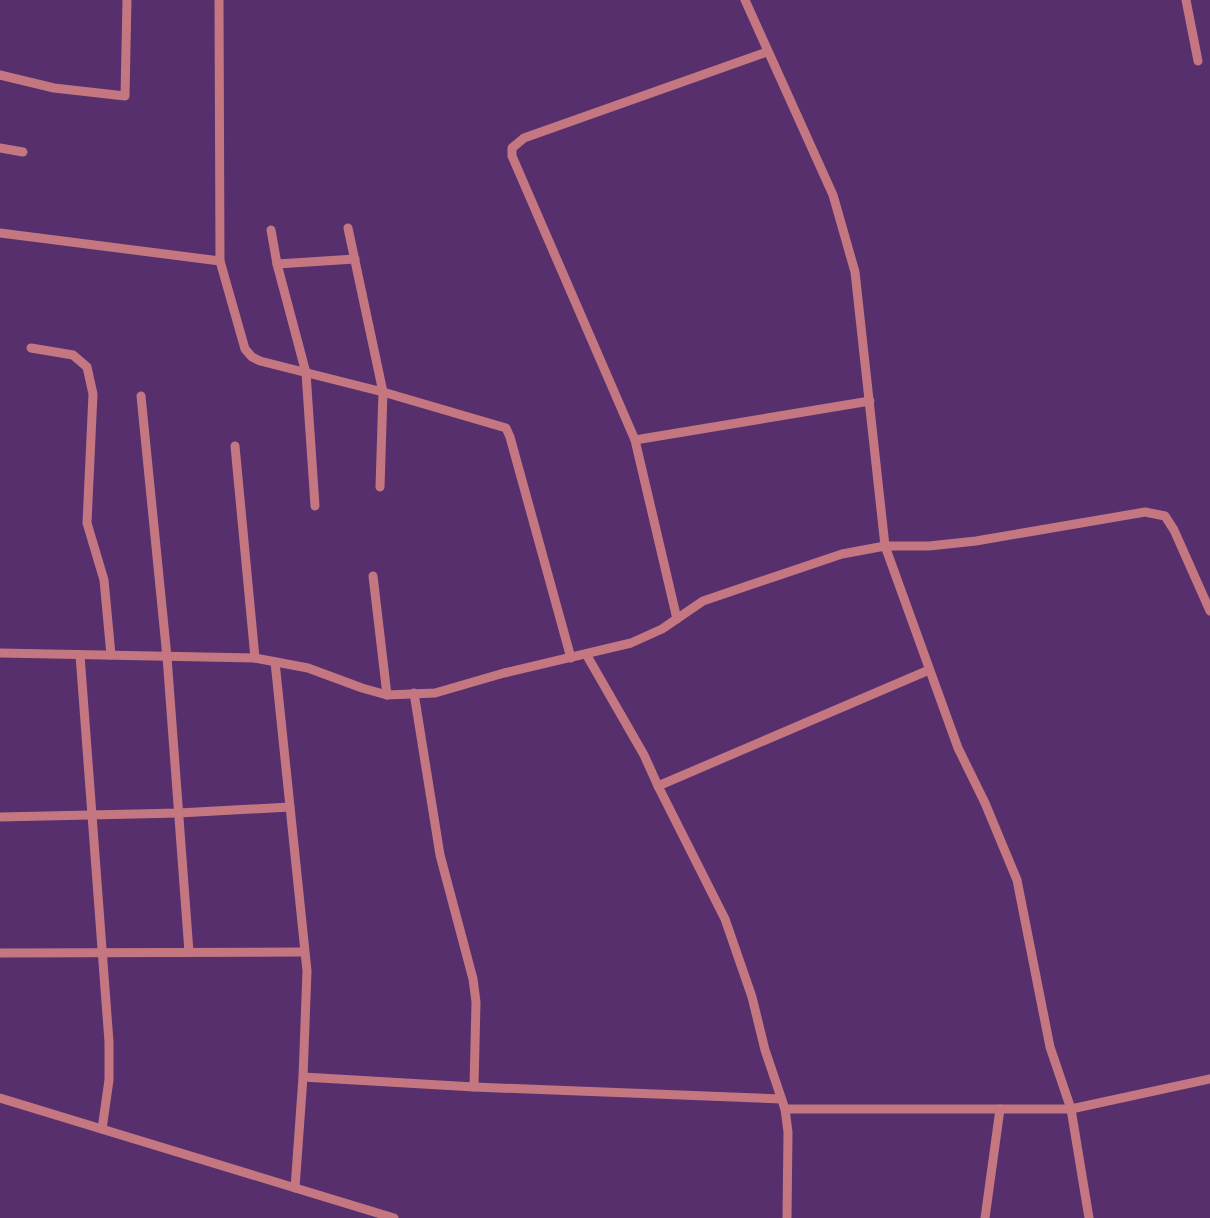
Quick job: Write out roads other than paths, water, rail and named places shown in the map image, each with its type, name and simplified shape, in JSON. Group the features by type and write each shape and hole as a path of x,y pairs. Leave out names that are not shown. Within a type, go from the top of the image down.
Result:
{"street":[{"path":"0,75 54,88 125,96 127,0"},
{"path":"219,0 220,261 245,349 252,357 260,361 383,392 506,428 510,436 572,658"},
{"path":"745,0 833,196 850,253 855,272 885,546 958,748 985,803 1017,880 1050,1047 1071,1109 1089,1218"},
{"path":"1186,0 1198,62"},
{"path":"677,619 634,440 512,156 512,148 524,138 768,52"},
{"path":"0,148 23,152"},
{"path":"348,228 383,392 380,487"},
{"path":"271,230 277,264 306,373 315,506"},
{"path":"0,233 220,261"},
{"path":"277,264 355,259"},
{"path":"31,348 73,355 87,367 93,394 87,523 104,580 111,655"},
{"path":"141,396 167,657 189,952"},
{"path":"634,440 870,401"},
{"path":"234,446 256,658"},
{"path":"0,653 256,658 308,668 362,688 388,694 435,693 504,673 631,643 662,629 703,601 842,554 885,546 929,546 976,541 1145,512 1164,516 1174,530 1210,611"},
{"path":"373,576 388,694"},
{"path":"586,654 644,755 725,919 752,997 765,1050 784,1109 788,1132 787,1218"},
{"path":"80,655 109,1042 109,1080 102,1129"},
{"path":"275,662 307,970 303,1077 295,1188"},
{"path":"658,786 929,670"},
{"path":"414,694 440,855 473,979 476,1002 474,1087"},
{"path":"0,817 92,816 290,807"},
{"path":"0,953 304,952"},
{"path":"303,1077 474,1087 781,1098"},
{"path":"784,1109 1071,1109 1210,1078"},
{"path":"0,1098 394,1218"},
{"path":"985,1218 1000,1109"}]}
